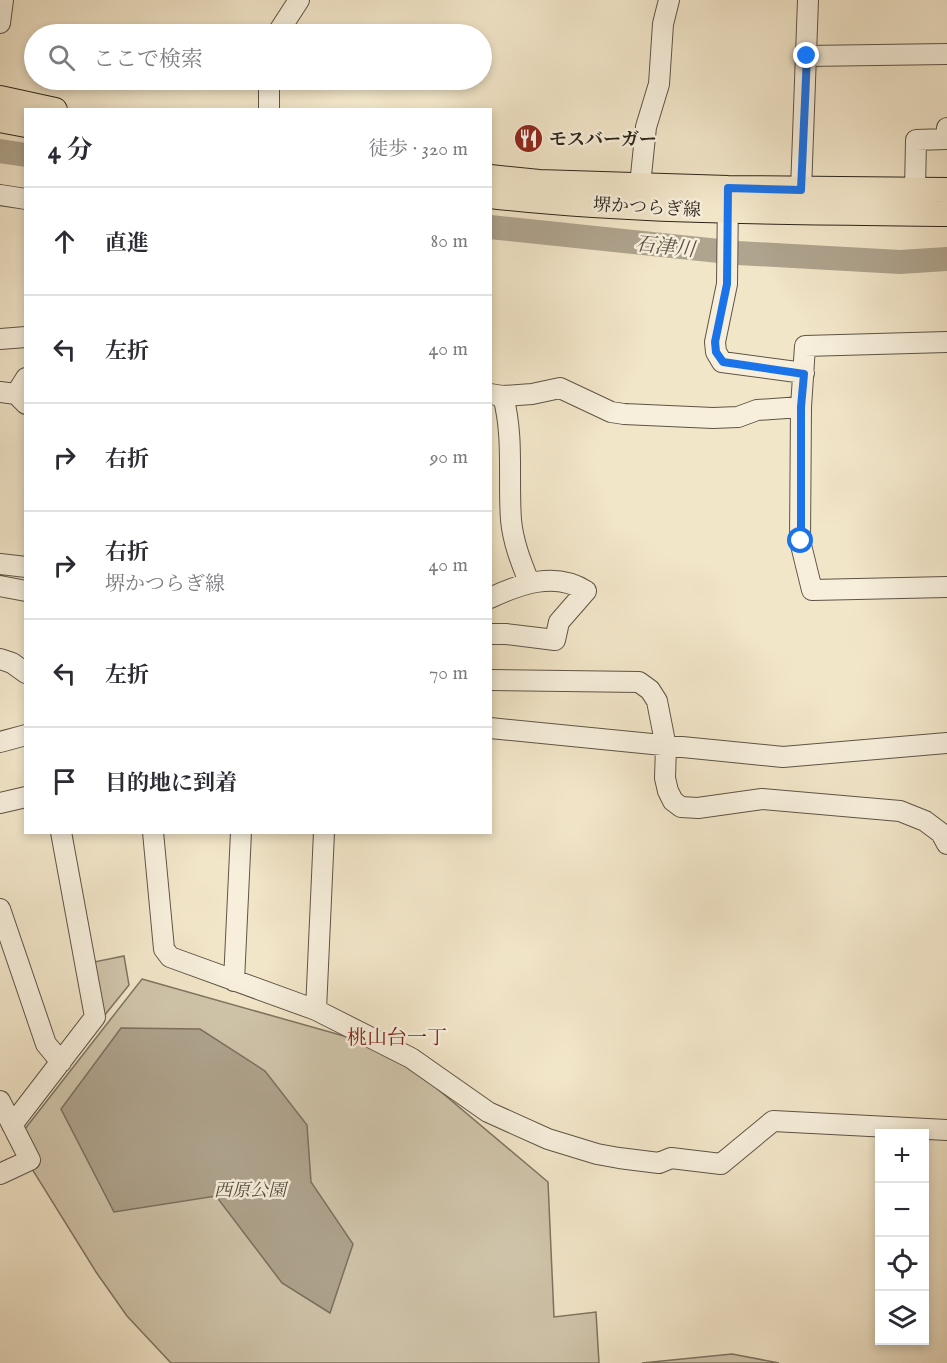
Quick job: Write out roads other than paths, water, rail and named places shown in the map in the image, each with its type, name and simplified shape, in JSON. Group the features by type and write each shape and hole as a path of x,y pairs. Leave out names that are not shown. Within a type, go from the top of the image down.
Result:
{"main road":[{"path":"0,98 47,108"},
{"path":"0,120 24,125"},
{"name":"堺かつらぎ線","path":"492,177 539,182 640,185 728,209 801,190 947,190"},
{"name":"堺かつらぎ線","path":"492,196 539,201 728,209 947,214"}],"street":[{"path":"0,23 3,0"},
{"path":"283,24 299,0"},
{"path":"640,185 646,128 659,84 663,24 669,0"},
{"path":"801,190 808,0"},
{"path":"807,56 947,54"},
{"path":"269,90 269,108"},
{"path":"915,190 916,140 946,139 947,128"},
{"path":"0,195 24,199"},
{"path":"728,209 727,284 715,342 716,352 723,362 804,374"},
{"path":"0,339 24,337"},
{"path":"947,342 805,346 801,407 801,541 812,590 947,586"},
{"path":"530,582 516,550 511,520 508,416 497,395 532,394 560,388 611,412 713,418 738,417 757,410 801,407"},
{"path":"0,411 15,392"},
{"path":"0,564 24,567"},
{"path":"492,597 515,586 530,582 560,581 577,585 586,591 559,622 555,640 492,634"},
{"path":"0,586 24,591"},
{"path":"0,659 12,663 24,672"},
{"path":"492,680 639,682 650,690 657,701 666,747 665,778 668,792 681,807 698,808 762,799 900,811 925,821 941,833 947,844"},
{"path":"492,728 783,758 947,743"},
{"path":"0,742 24,736"},
{"path":"0,803 24,797"},
{"path":"12,1125 95,1017 61,834"},
{"path":"153,834 164,949 170,957 316,1010 411,1059 488,1112 548,1139 597,1154 619,1158 659,1163 671,1158 721,1164 773,1121 947,1130"},
{"path":"234,981 241,834"},
{"path":"316,1010 324,834"},
{"path":"0,909 46,1044 61,1062"},
{"path":"0,1101 30,1160 0,1174"}],"waterway":[{"name":"石津川","path":"0,151 24,155"},
{"name":"石津川","path":"492,227 738,253 900,262 947,259"}],"place":[{"name":"モスバーガー","path":"528,139"}],"district":[{"name":"桃山台一丁","path":"397,1037"}],"park label":[{"name":"西原公園","path":"250,1190"}]}
